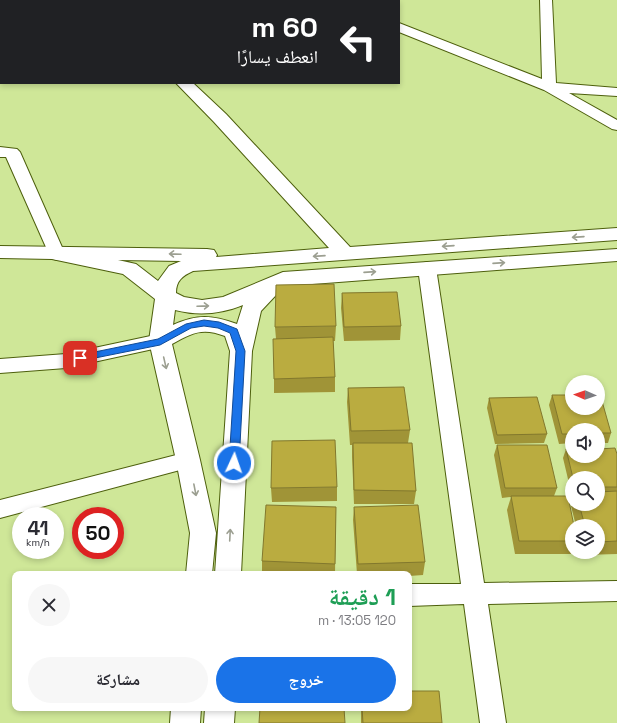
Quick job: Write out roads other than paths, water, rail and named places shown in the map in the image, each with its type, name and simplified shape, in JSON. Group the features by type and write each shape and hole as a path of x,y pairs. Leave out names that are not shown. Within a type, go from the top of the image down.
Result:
{"main road":[{"path":"185,84 220,118 346,254"},
{"path":"57,254 129,269 166,297 180,304 202,308 226,304 284,268 346,254 617,234"},
{"path":"0,252 57,254 171,254 284,268"},
{"path":"199,571 203,534 188,460 160,341 166,297 166,284 176,271 190,265 284,268 427,268 617,255"},
{"path":"228,571 241,351 251,309 284,268"},
{"path":"160,341 189,326 204,323 219,325 234,331 241,351"},
{"path":"185,723 186,711"},
{"path":"219,723 220,711"}],"street":[{"path":"546,0 549,87"},
{"path":"400,27 549,87 617,126"},
{"path":"549,87 617,92"},
{"path":"0,152 12,152 57,254"},
{"path":"427,268 493,723"},
{"path":"0,366 66,361 160,341"},
{"path":"0,509 188,460"},
{"path":"412,595 617,591"}]}
